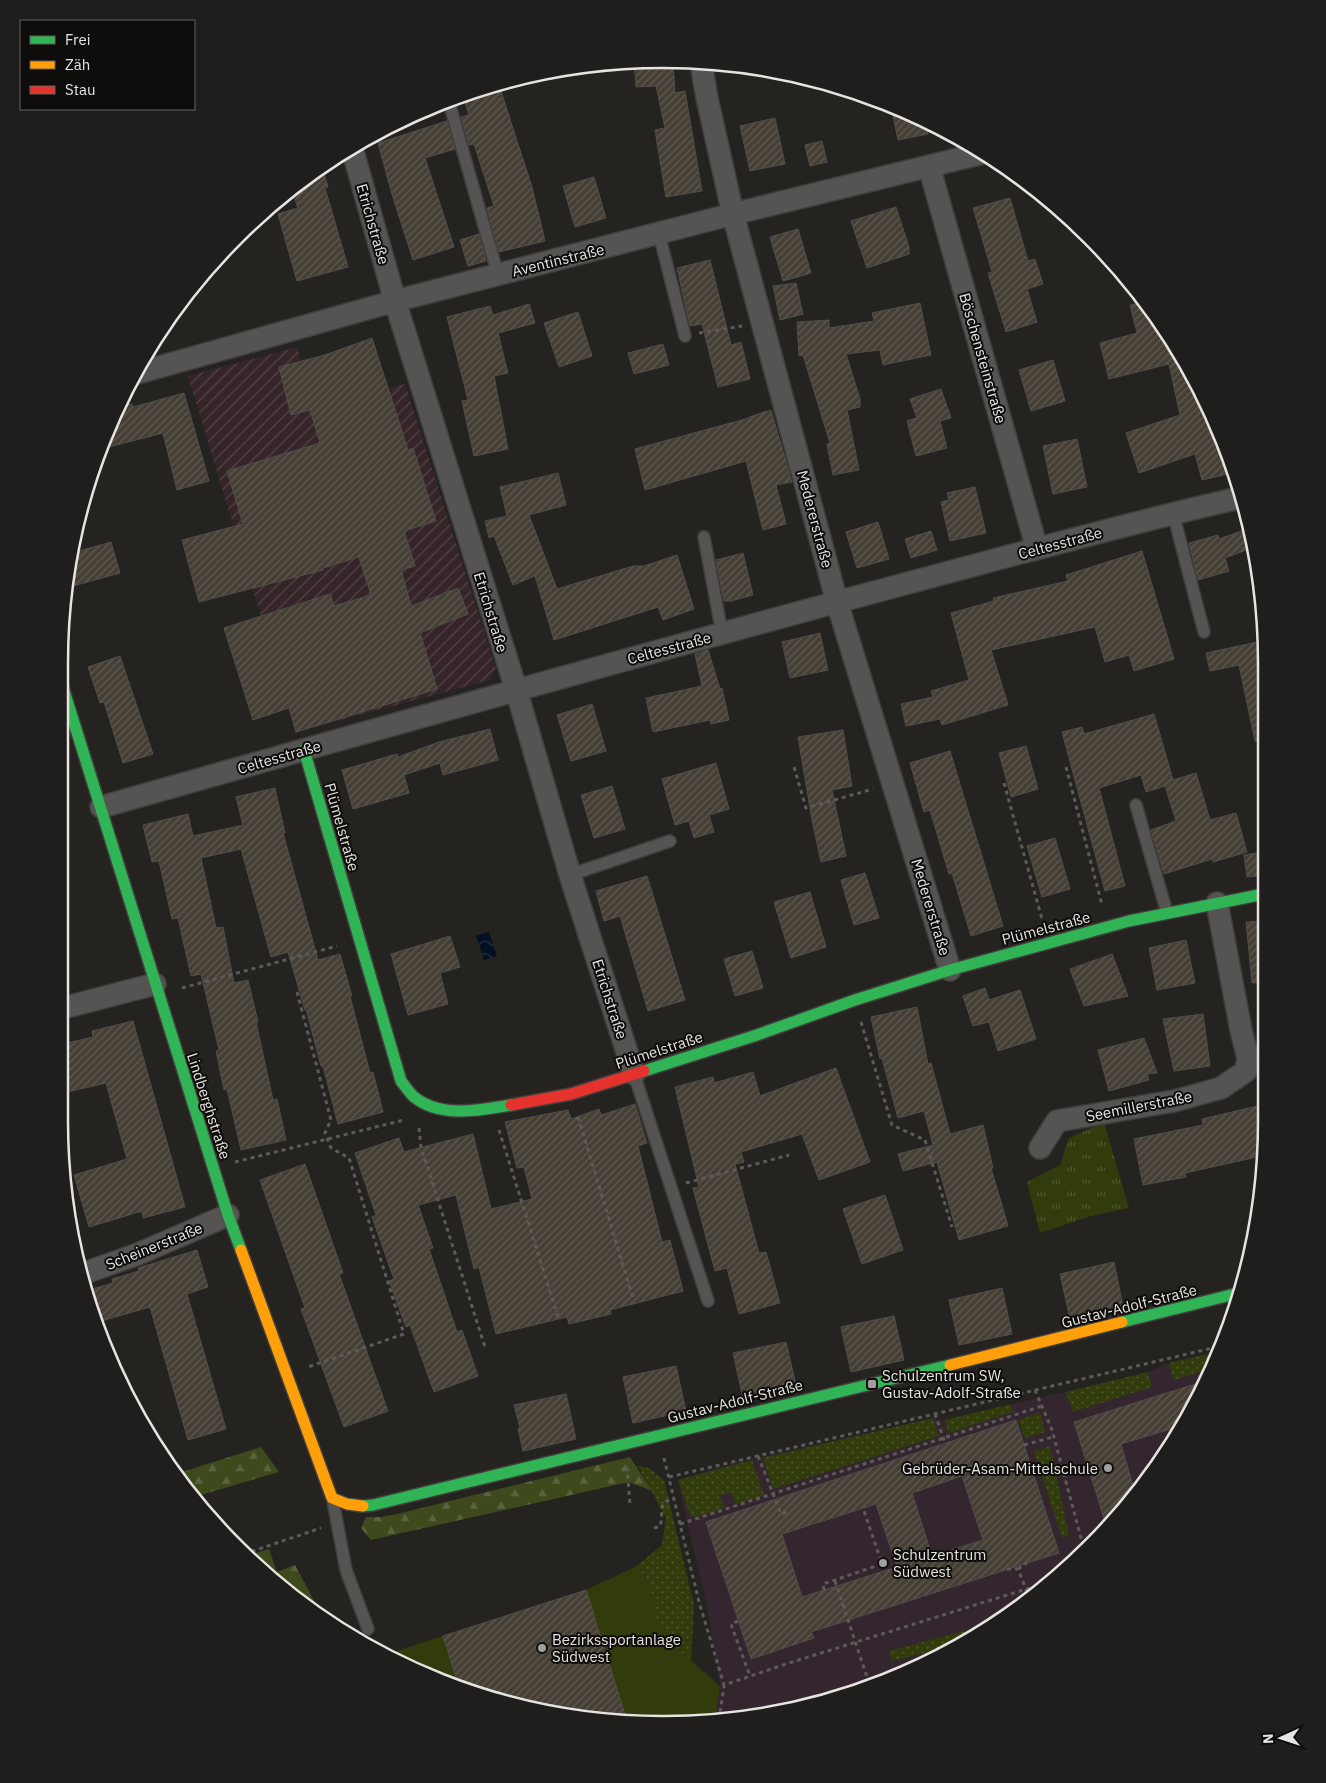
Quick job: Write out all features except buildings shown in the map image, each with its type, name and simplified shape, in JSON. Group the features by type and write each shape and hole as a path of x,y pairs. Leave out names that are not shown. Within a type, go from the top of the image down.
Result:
{"street":[{"name":"Medererstraße","path":"702,69 734,214 837,602 950,970"},
{"name":"Etrichstraße","path":"354,154 395,301 516,689 570,875 634,1074"},
{"name":"Aventinstraße","path":"144,371 395,301 734,214 974,155"},
{"name":"Böschensteinstraße","path":"929,166 1037,549"},
{"name":"Celtesstraße","path":"101,807 516,689 722,633 1173,513 1235,499"},
{"name":"Lindberghstraße","path":"68,717 101,807 156,989 228,1215 332,1498"},
{"name":"Plümelstraße","path":"304,750 402,1081 413,1096 428,1106 443,1110 462,1111 492,1108 571,1094 950,970 1107,927 1258,895"},
{"name":"Seemillerstraße","path":"1040,1148 1057,1121 1174,1101 1222,1088 1256,1070 1248,1058 1240,1030 1217,903"},
{"path":"68,1007 156,989"},
{"name":"Scheinerstraße","path":"88,1272 138,1254 228,1215"},
{"name":"Gustav-Adolf-Straße","path":"332,1498 341,1504 350,1506 373,1505 1232,1296"}],"lane":[{"path":"450,107 498,275"},
{"path":"659,234 685,336"},
{"path":"1173,513 1204,632"},
{"path":"704,537 722,633"},
{"path":"1136,805 1167,913"},
{"path":"570,875 670,841"},
{"path":"634,1074 708,1301"},
{"path":"332,1498 346,1570 368,1629"}],"path":[{"path":"685,336 762,322"},
{"path":"794,767 806,808 893,784"},
{"path":"1066,767 1107,927"},
{"path":"1004,783 1049,943"},
{"path":"156,989 360,940"},
{"path":"286,1374 404,1334 349,1158 331,1148 325,1133 331,1120 296,992"},
{"path":"855,1000 892,1125 925,1140 952,1227"},
{"path":"571,1094 633,1298"},
{"path":"213,1168 417,1118 428,1106"},
{"path":"492,1108 559,1320"},
{"path":"417,1118 421,1147 485,1347"},
{"path":"671,1186 789,1156"},
{"path":"669,1478 1213,1348"},
{"path":"1035,1390 1053,1437 1082,1543"},
{"path":"680,1524 1042,1406"},
{"path":"934,1414 945,1443"},
{"path":"658,1435 700,1602 724,1685 720,1712"},
{"path":"1024,1445 1053,1437"},
{"path":"624,1444 630,1504"},
{"path":"758,1456 781,1514 787,1512"},
{"path":"654,1528 660,1526 664,1501 674,1498"},
{"path":"732,1507 734,1513"},
{"path":"824,1590 823,1584 882,1564 863,1508"},
{"path":"253,1551 316,1531 336,1520"},
{"path":"1008,1569 1018,1569 1027,1563"},
{"path":"1018,1569 1026,1592"},
{"path":"835,1581 868,1679"},
{"path":"724,1685 1032,1587"},
{"path":"738,1622 731,1624 750,1676"}],"shaded area":[{"path":"297,347 313,408 405,384 496,669 490,680 296,732 188,376"},
{"name":"Schulzentrum Südwest","path":"1211,1353 1179,1418 1135,1483 1111,1513 1084,1541 1056,1568 1026,1592 961,1636 891,1670 817,1695 779,1704 716,1713 720,1686 707,1605 678,1480 724,1466 933,1418 945,1420 1066,1392 1148,1372 1169,1363"}],"green space":[{"path":"1104,1122 1129,1208 1091,1216 1040,1233 1027,1182 1060,1165 1069,1138"},
{"path":"1208,1354 1209,1357 1202,1371 1174,1380 1169,1363"},
{"path":"1148,1372 1152,1387 1073,1412 1066,1392"},
{"path":"1011,1404 1013,1412 948,1433 945,1420"},
{"path":"1040,1412 1045,1432 1025,1438 1018,1420"},
{"path":"933,1418 939,1436 773,1489 763,1458"},
{"path":"1050,1446 1069,1535 1062,1538 1034,1452"},
{"path":"261,1447 279,1472 201,1495 183,1472"},
{"path":"630,1457 652,1491 629,1482 371,1540 361,1528 366,1517 397,1514"},
{"path":"752,1460 764,1495 736,1505 732,1492 720,1496 724,1508 696,1517 690,1515 678,1480"},
{"path":"638,1466 649,1468 664,1480 694,1605 690,1684 628,1672 650,1583 637,1566 662,1545 666,1518"},
{"path":"269,1549 277,1572 295,1565 315,1603 270,1568 255,1553"},
{"name":"Bezirkssportanlage Südwest","path":"637,1566 650,1583 655,1615 670,1642 720,1686 716,1713 663,1716 585,1710 547,1704 472,1684 435,1670 395,1651 586,1590"},
{"path":"973,1629 931,1651 892,1661 889,1651"}],"water":[{"path":"489,932 497,956 484,960 476,936"}],"traffic: fast":[{"path":"68,704 228,1215 241,1250"},
{"path":"304,750 401,1081 413,1096 435,1108 461,1111 511,1105"},
{"path":"644,1071 950,970 1129,921 1258,895"},
{"path":"1122,1322 1232,1295"},
{"path":"363,1506 950,1365"}],"traffic: slow":[{"path":"241,1250 332,1498 347,1504 363,1506"},
{"path":"950,1365 1122,1322"}],"traffic: jam":[{"path":"511,1105 571,1094 644,1071"}],"place":[{"name":"Schulzentrum SW, Gustav-Adolf-Straße","path":"872,1384"},
{"name":"Gebrüder-Asam-Mittelschule","path":"1108,1468"},
{"name":"Schulzentrum Südwest","path":"883,1563"},
{"name":"Bezirkssportanlage Südwest","path":"542,1648"}]}
